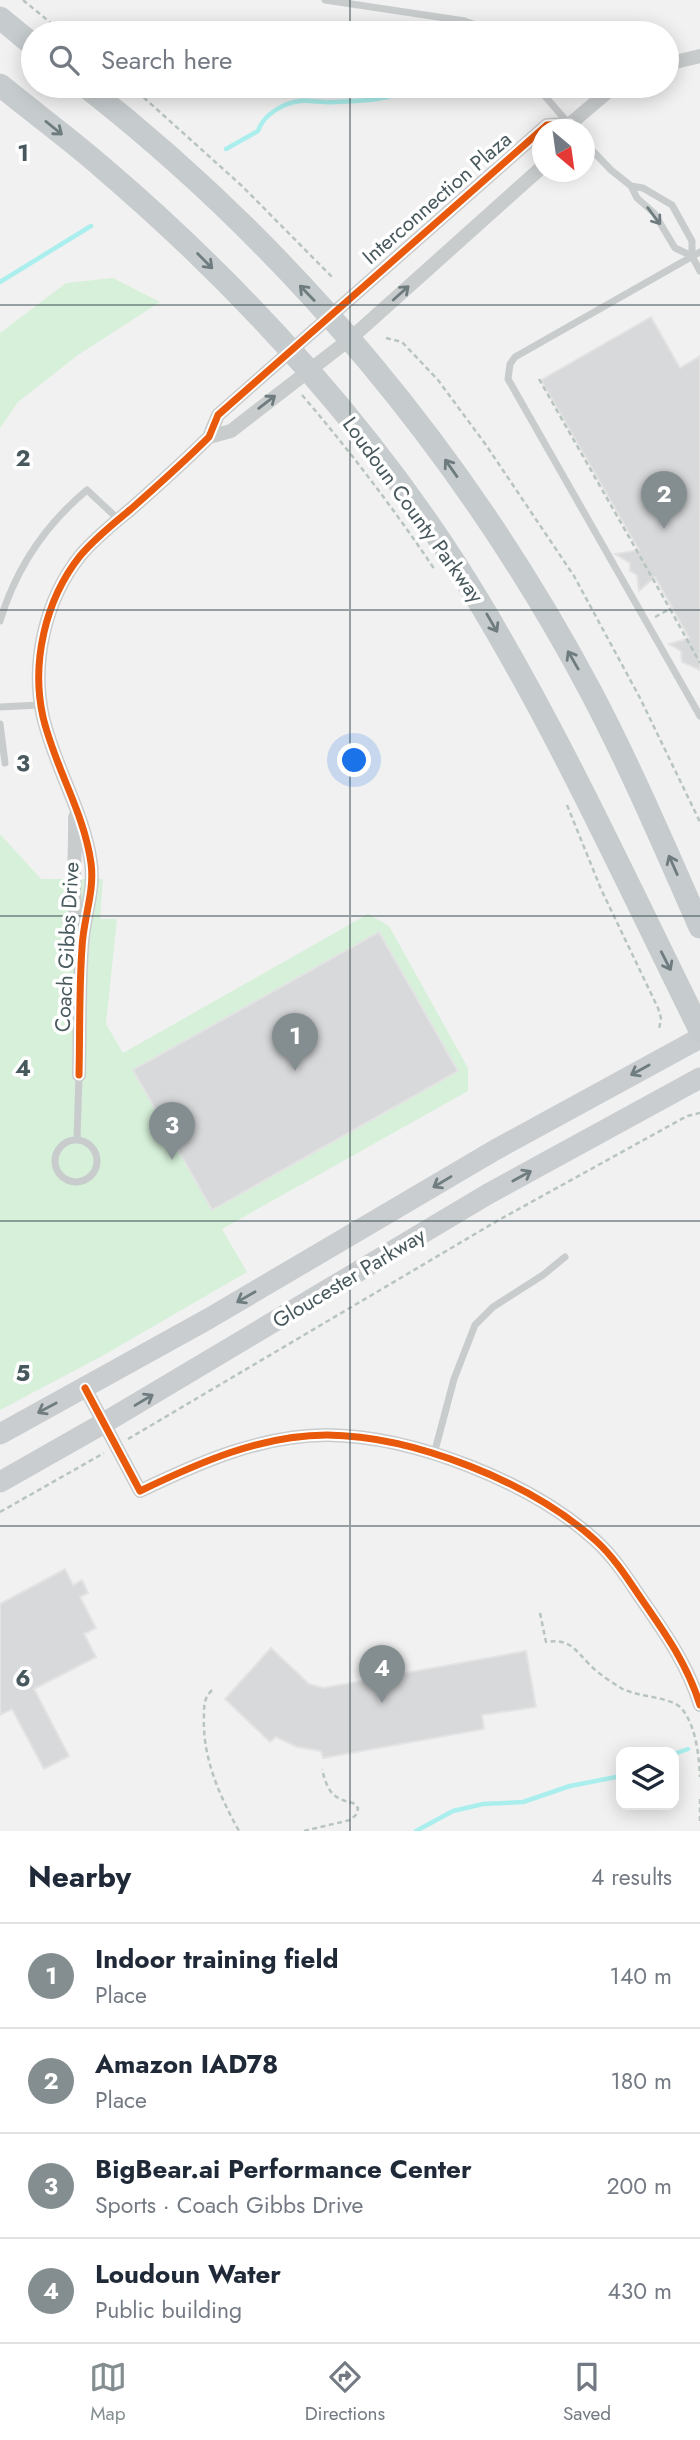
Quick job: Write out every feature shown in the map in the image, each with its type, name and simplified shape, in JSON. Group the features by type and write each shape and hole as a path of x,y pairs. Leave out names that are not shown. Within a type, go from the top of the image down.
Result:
{"main road":[{"path":"0,18 21,35"},
{"name":"Loudoun County Parkway","path":"0,85 104,168 234,290 289,350 300,377 363,436 427,522 480,603 562,748 700,1030"},
{"path":"99,98 191,175 251,233 350,339 425,431 512,556 547,614 618,744 700,927"},
{"name":"Gloucester Parkway","path":"0,1434 208,1319 495,1150 700,1038"},
{"name":"Gloucester Parkway","path":"0,1482 488,1194 700,1078"}],"street":[{"path":"679,61 700,56"},
{"name":"Interconnection Plaza","path":"580,119 602,98"},
{"name":"Interconnection Plaza","path":"329,316 532,138"},
{"path":"350,339 532,176"},
{"name":"Coach Gibbs Drive","path":"79,1075 82,945 75,919 73,894 74,802 50,740 41,705 39,669 41,648 56,597 81,555 209,437 218,415 329,316"},
{"name":"Coach Gibbs Drive","path":"209,437 231,431 350,339"},
{"path":"85,1388 140,1491 227,1453 273,1441 325,1435 366,1437 479,1468 555,1509 596,1541 627,1577 672,1642 700,1705"}],"lane":[{"path":"325,0 465,21"},
{"path":"546,98 564,119"},
{"path":"595,153 631,186 637,198 654,214 675,248 692,256"},
{"path":"631,186 643,188 672,205 692,241 692,256 700,271"},
{"path":"700,251 515,357 508,370 508,379 700,716"},
{"path":"0,621 21,567 40,538 66,507 87,489 118,520"},
{"path":"0,707 41,705"},
{"path":"0,724 5,763"},
{"path":"77,1140 79,1075"},
{"path":"77,1140 90,1146 97,1159 92,1174 78,1182 61,1176 55,1166 55,1159 62,1144 77,1140"},
{"path":"434,1455 454,1379 475,1325 493,1307 543,1275 565,1257"}],"path":[{"path":"23,0 48,21"},
{"path":"144,98 242,186 333,278"},
{"path":"386,338 402,342 438,380 486,444 574,576 640,698 700,822"},
{"path":"300,377 339,438 404,524 441,579"},
{"path":"539,379 700,663"},
{"path":"646,621 670,609"},
{"path":"565,800 601,889 658,1008 661,1018 659,1030"},
{"path":"0,1512 193,1402 497,1220 687,1116 700,1113"},
{"path":"540,1613 546,1642 559,1640 576,1649 591,1667 633,1695 668,1701 680,1706 694,1734 700,1777"},
{"path":"212,1690 205,1700 204,1740 207,1760 239,1831"},
{"path":"304,1831 351,1820 357,1814 358,1808 354,1803 331,1795 322,1769"},
{"path":"700,1799 700,1823"}],"green space":[{"path":"113,278 160,302 78,355 18,402 0,428 0,333 66,283"},
{"path":"0,834 41,879 103,879 100,919 117,919 106,1024 123,1053 368,914 389,926 468,1068 468,1091 222,1229 247,1272 104,1355 0,1410"}],"building":[{"path":"651,317 680,368 700,356 700,670 682,662 681,651 669,644 689,638 655,577 639,591 637,575 630,571 630,563 615,554 639,550 541,380"},
{"path":"379,932 458,1071 212,1210 133,1070"},
{"path":"65,1569 73,1585 82,1580 88,1593 80,1597 96,1628 84,1634 96,1657 34,1689 69,1756 44,1769 12,1709 0,1715 0,1604"},
{"path":"271,1648 309,1684 323,1688 526,1651 536,1707 482,1715 484,1729 323,1758 321,1751 297,1747 276,1737 270,1742 225,1699"}],"waterway":[{"path":"226,149 258,131 269,115 287,104 300,101 330,102 380,98"},
{"path":"0,282 91,226"},
{"path":"679,1752 688,1749"},
{"path":"416,1831 453,1811 483,1804 523,1802 570,1786 616,1777"}],"cycle path":[{"path":"79,1075 81,964 91,863 76,808 48,736 43,717 39,675 44,633 58,592 68,573 92,543 209,437 218,415 532,138"},
{"path":"85,1388 140,1491 230,1452 278,1440 327,1435 361,1437 433,1453 470,1466 538,1499 569,1519 607,1552 674,1647 700,1705"}],"place":[{"name":"Amazon IAD78","path":"664,529"},
{"name":"Indoor training field","path":"295,1071"},
{"name":"BigBear.ai Performance Center","path":"172,1160"},
{"name":"Loudoun Water","path":"382,1703"}]}
